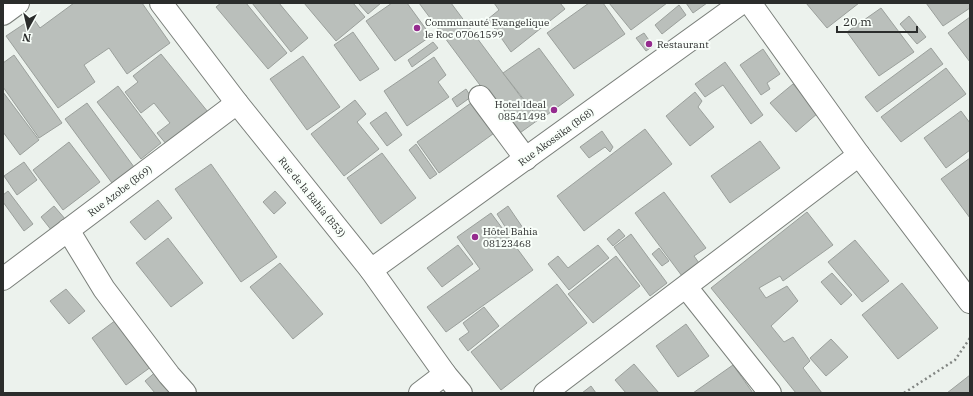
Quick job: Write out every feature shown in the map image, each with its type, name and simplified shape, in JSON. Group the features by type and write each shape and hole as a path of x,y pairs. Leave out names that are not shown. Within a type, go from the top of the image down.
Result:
{"street":[{"path":"3,14 18,3"},
{"name":"Rue de la Bahia (B53)","path":"161,3 237,103 371,270 461,393"},
{"name":"Rue Akossika (B68)","path":"371,270 741,3"},
{"path":"750,3 859,155 970,302"},
{"path":"480,96 526,159"},
{"name":"Rue Azobe (B69)","path":"3,279 237,103"},
{"path":"545,393 859,155"},
{"path":"68,230 104,289 169,375 185,393"},
{"path":"686,287 770,393"},
{"path":"420,393 446,374"}],"path":[{"path":"904,393 955,360 970,338"}],"building":[{"path":"74,3 142,3 170,43 127,74 109,48 84,65 95,82 58,108 6,36 33,18 40,28"},
{"path":"221,3 246,3 287,53 268,69 216,7"},
{"path":"252,3 279,3 308,38 291,52"},
{"path":"304,3 353,3 365,17 336,41"},
{"path":"358,3 381,3 368,14"},
{"path":"392,3 407,3 431,36 395,61 366,21"},
{"path":"419,3 451,3 538,120 517,135"},
{"path":"494,3 560,3 565,9 511,52 488,19 499,10"},
{"path":"589,3 603,3 625,34 574,69 547,33"},
{"path":"609,3 667,3 631,30"},
{"path":"686,3 707,3 693,13"},
{"path":"806,3 859,3 827,28"},
{"path":"926,3 970,3 970,8 943,26"},
{"path":"679,5 686,15 662,34 655,25"},
{"path":"881,8 914,52 879,76 847,32"},
{"path":"909,16 926,37 917,44 900,24"},
{"path":"970,17 970,62 948,33"},
{"path":"353,32 379,69 360,81 334,45"},
{"path":"644,33 653,46 646,51 636,38"},
{"path":"433,42 438,48 412,67 408,60"},
{"path":"539,48 574,95 540,120 503,73"},
{"path":"931,48 943,64 877,112 865,97"},
{"path":"763,49 780,74 767,83 770,89 761,95 740,65"},
{"path":"161,54 208,112 167,145 157,133 170,123 154,103 141,113 125,92 138,82 133,76"},
{"path":"14,55 62,123 39,138 3,87 3,63"},
{"path":"303,56 340,107 307,130 270,79"},
{"path":"434,57 446,75 438,82 449,97 407,126 384,91"},
{"path":"725,62 763,115 751,124 723,85 705,97 695,84"},
{"path":"946,68 966,94 901,142 881,117"},
{"path":"793,84 818,113 796,132 770,103"},
{"path":"118,86 161,143 141,159 97,102"},
{"path":"466,89 471,97 457,107 452,99"},
{"path":"3,92 39,140 20,155 3,132"},
{"path":"695,92 702,101 698,107 714,127 690,146 666,116"},
{"path":"355,100 366,114 357,122 379,149 344,176 311,134"},
{"path":"475,100 497,131 439,173 417,142"},
{"path":"87,103 134,167 112,183 65,119"},
{"path":"961,111 970,123 970,150 946,168 924,138"},
{"path":"386,112 402,135 387,146 370,123"},
{"path":"645,129 672,164 584,231 557,196"},
{"path":"602,131 613,147 610,152 605,147 589,158 580,147"},
{"path":"760,141 780,168 730,203 711,176"},
{"path":"69,142 100,182 63,210 33,170"},
{"path":"416,144 437,174 430,179 409,150"},
{"path":"382,153 416,198 381,224 347,178"},
{"path":"970,158 970,218 941,179"},
{"path":"24,162 37,180 17,195 4,176"},
{"path":"211,164 277,257 241,282 175,189"},
{"path":"8,191 33,224 24,231 3,202 3,195"},
{"path":"275,191 286,203 274,214 263,202"},
{"path":"664,192 706,248 694,256 699,263 682,276 635,213"},
{"path":"158,200 172,218 145,240 130,222"},
{"path":"54,206 66,220 52,231 41,217"},
{"path":"508,206 523,228 511,236 497,214"},
{"path":"807,212 833,245 783,281 780,276 759,288 766,298 787,286 798,301 771,326 784,342 793,337 810,361 803,368 822,393 796,393 711,288"},
{"path":"491,213 533,270 446,332 427,307 480,269 457,237"},
{"path":"619,229 625,236 613,246 607,239"},
{"path":"631,234 667,283 650,296 614,247"},
{"path":"168,238 203,283 171,307 136,263"},
{"path":"855,240 889,281 862,302 828,262"},
{"path":"458,245 473,264 442,287 427,268"},
{"path":"598,245 609,258 569,290 548,264 558,256 568,268"},
{"path":"659,248 669,261 662,266 652,254"},
{"path":"616,256 640,286 593,323 568,294"},
{"path":"280,263 323,314 293,339 250,287"},
{"path":"832,273 852,295 841,305 821,282"},
{"path":"902,283 938,328 898,359 862,315"},
{"path":"557,284 587,323 501,390 471,352"},
{"path":"66,289 85,311 69,324 50,301"},
{"path":"484,307 499,326 468,351 459,339 469,332 463,323"},
{"path":"120,317 155,364 126,385 92,338"},
{"path":"686,324 709,356 678,377 656,346"},
{"path":"831,339 848,357 826,376 810,358"},
{"path":"634,364 659,393 626,393 615,380"},
{"path":"733,365 753,393 693,393"},
{"path":"158,370 177,393 155,393 145,381"},
{"path":"970,375 970,393 947,393"},
{"path":"591,386 596,393 582,393"}],"place":[{"name":"Communauté Evangelique le Roc 07061599","path":"417,28"},
{"name":"Restaurant","path":"649,44"},
{"name":"Hotel Ideal 08541498","path":"554,110"},
{"name":"Hôtel Bahia 08123468","path":"475,237"}]}
